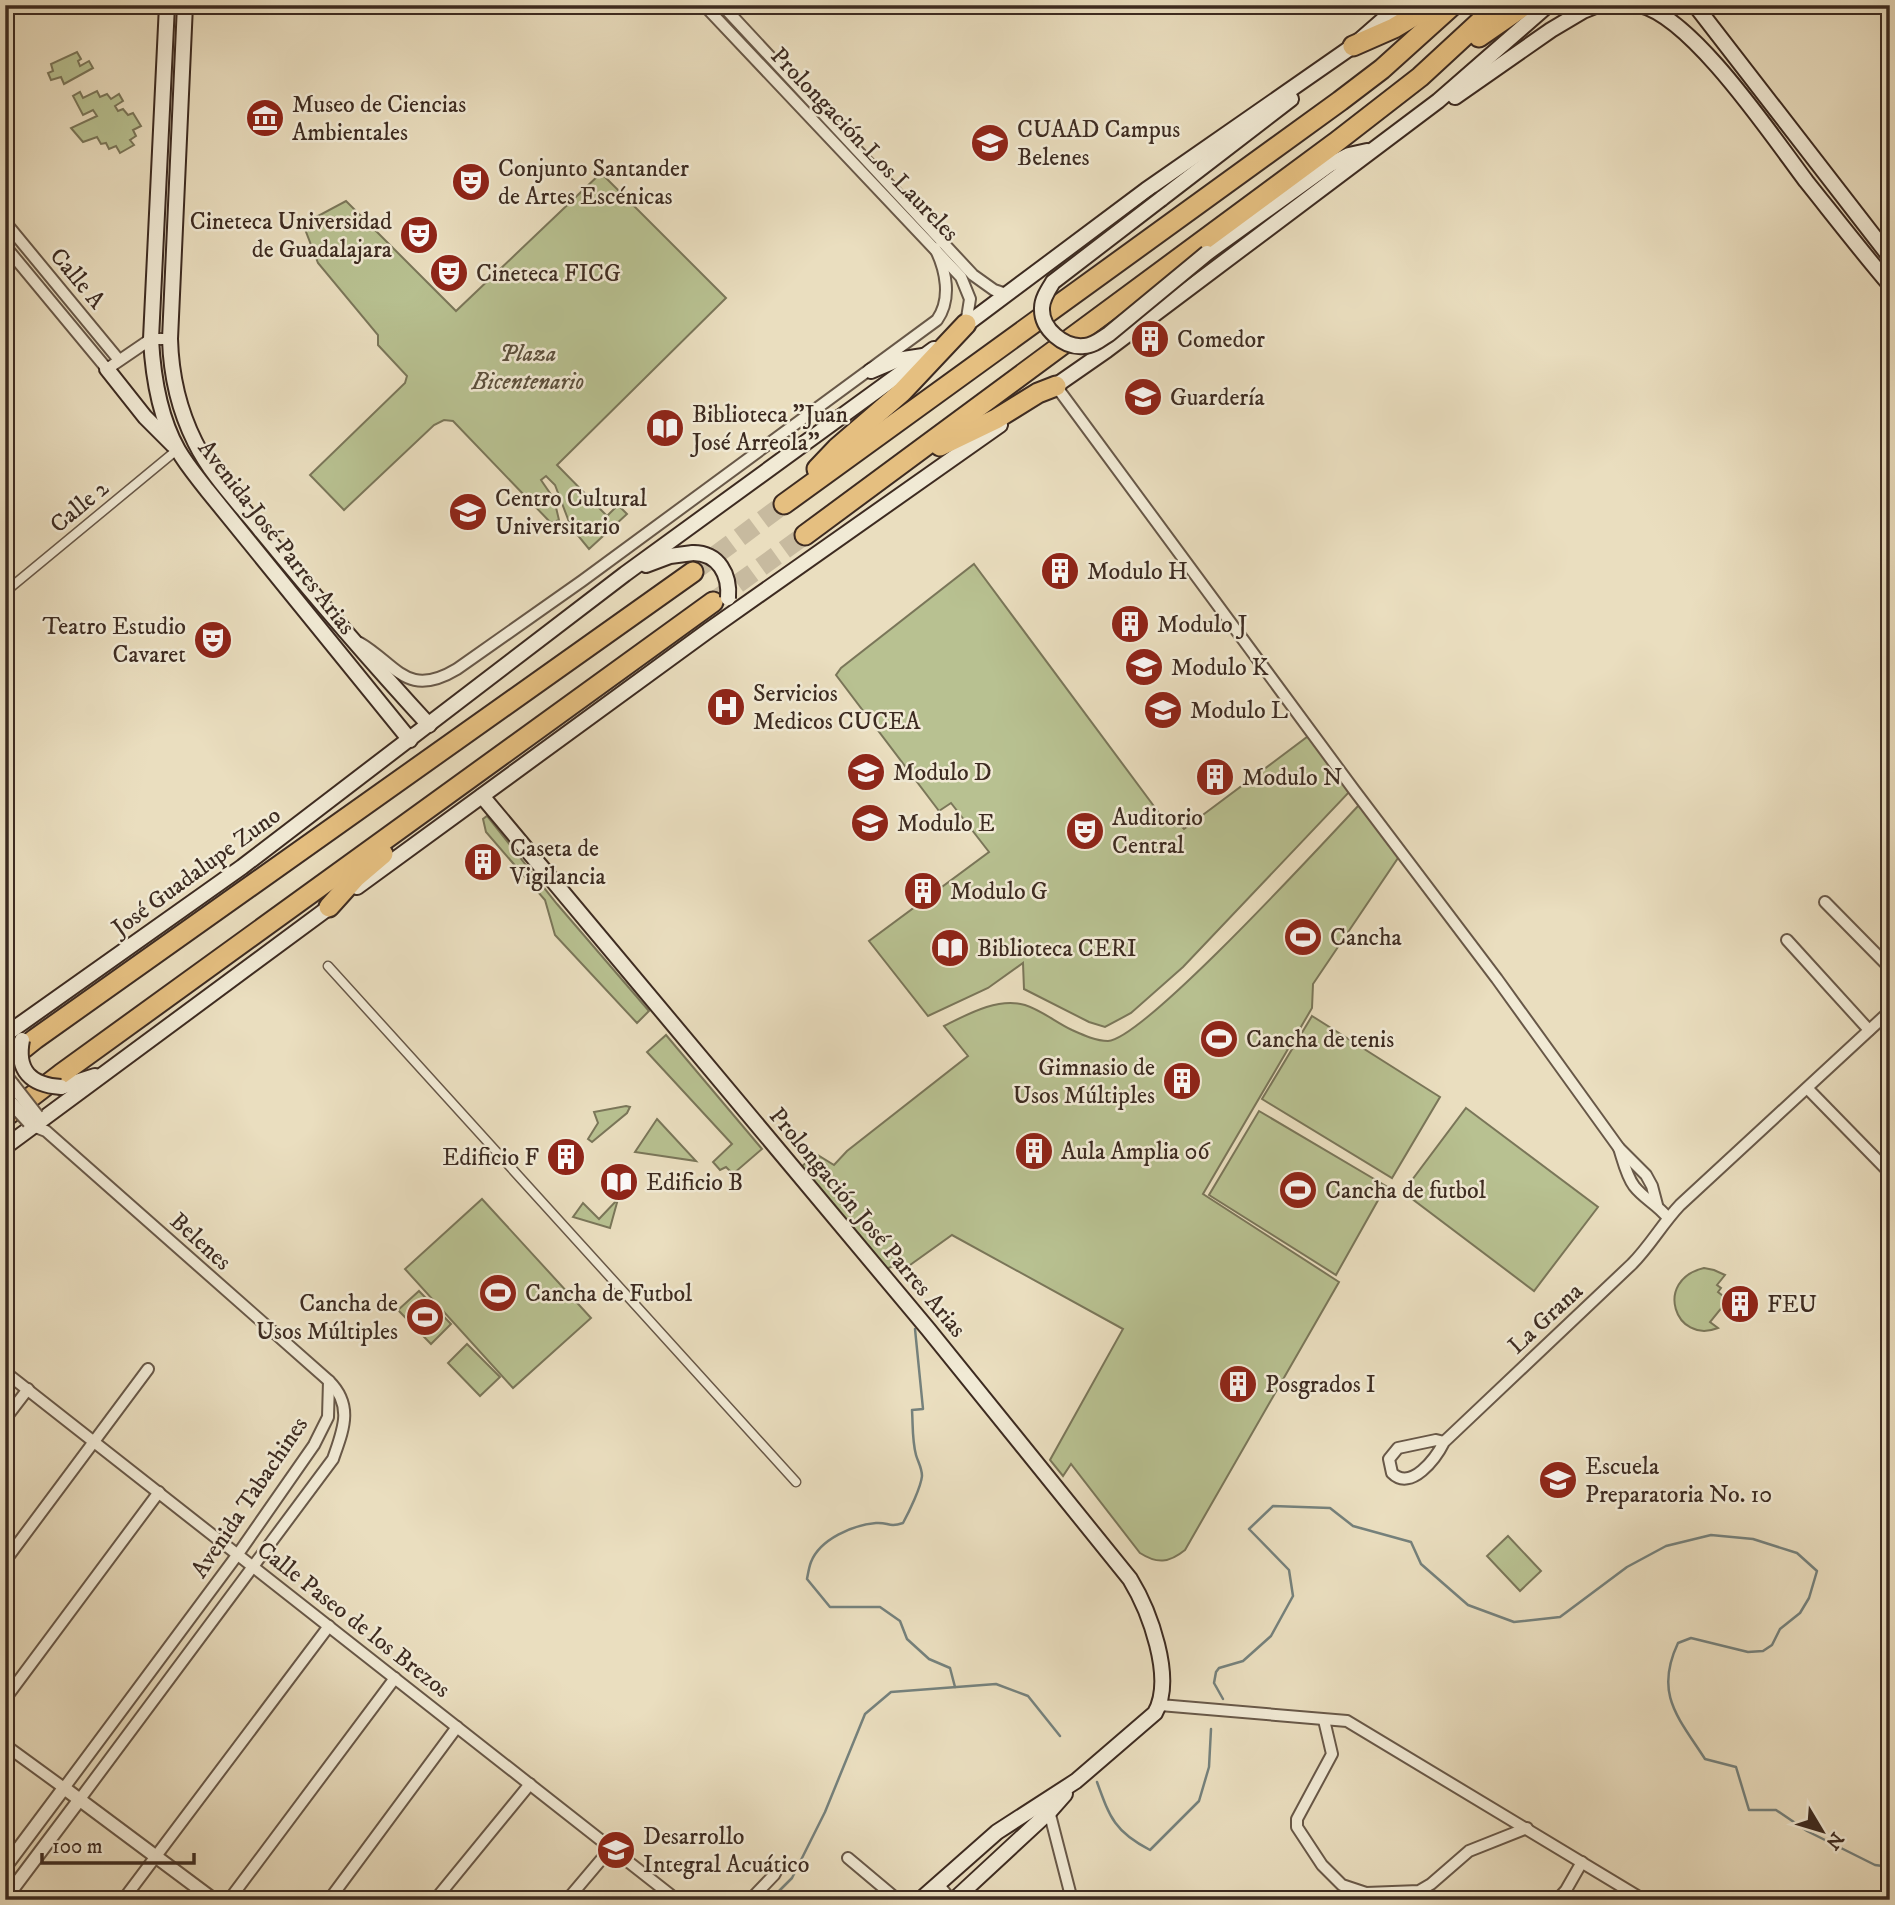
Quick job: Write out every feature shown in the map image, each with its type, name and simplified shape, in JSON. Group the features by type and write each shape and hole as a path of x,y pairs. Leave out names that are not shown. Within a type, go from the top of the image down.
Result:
{"highway":[{"path":"1353,46 1394,29 1432,5"},
{"path":"967,324 910,384 838,448 784,504 1340,101 1400,54 1453,5"},
{"path":"1420,77 1498,5"},
{"path":"1056,386 945,443 841,517 805,535 1458,49 1525,5"},
{"path":"5,1063 34,1038 693,563"},
{"path":"5,1117 61,1073 603,680 720,600"},
{"path":"329,907 356,877 389,849 512,757 603,680"}],"main road":[{"name":"Avenida José Parres Arias","path":"167,5 151,339 159,398 167,426 178,449 207,490 410,740"},
{"name":"Avenida José Parres Arias","path":"185,5 170,339 170,362 177,394 199,450 217,477 348,636 429,725"},
{"path":"625,574 1195,155 1353,46 1400,5"},
{"path":"5,1147 709,630 1056,386 1438,102 1548,5"},
{"path":"1438,102 1452,99 1551,30 1598,5"},
{"path":"1640,5 1667,18 1709,57 1890,285"},
{"path":"1695,5 1890,257"},
{"path":"1312,75 1305,87 1285,104 1090,251 1049,288 1042,310 1044,320 1054,334 1062,341 1074,345 1091,345 1109,334 1207,253 1329,165 1349,155 1373,150"},
{"path":"158,159 162,168 168,170 174,169 178,160"},
{"path":"156,192 161,185 167,184 175,188 176,194"},
{"path":"871,371 897,360 924,356"},
{"path":"113,365 145,416 178,449"},
{"path":"625,574 670,556 693,563 709,556 719,563 727,576 720,600 723,613 709,630"},
{"name":"José Guadalupe Zuno","path":"5,1035 242,867 625,574"},
{"name":"Prolongación José Parres Arias","path":"482,796 928,1329 1130,1579 1140,1596 1154,1635 1162,1682 1160,1704"},
{"path":"49,1003 32,1022 22,1040 20,1058 27,1073 38,1083 61,1087 107,1073"},
{"path":"953,1900 1048,1806 1149,1719 1160,1704"},
{"path":"920,1900 997,1832 1048,1806"}],"street":[{"name":"Prolongación Los Laureles","path":"704,5 766,62 960,268 970,299 967,324"},
{"name":"Prolongación Los Laureles","path":"722,5 766,62 935,248 983,284 1006,294"},
{"name":"Calle A","path":"5,222 113,365"},
{"name":"Calle A","path":"5,246 113,365"},
{"path":"348,636 373,650 391,668 406,677 419,680 444,677 582,581 937,320 945,304 946,283 935,248"},
{"path":"113,365 151,339 170,339"},
{"path":"1056,386 1497,979 1619,1148 1646,1175 1657,1205"},
{"name":"Calle 2","path":"5,592 178,449"},
{"path":"1825,902 1890,968"},
{"path":"1787,940 1869,1030"},
{"path":"328,966 796,1482"},
{"name":"La Grana","path":"1444,1442 1436,1440 1398,1448 1389,1459 1392,1473 1403,1480 1413,1477 1440,1450 1444,1442 1650,1246 1668,1218 1869,1030 1887,1019"},
{"path":"5,1075 37,1123"},
{"path":"1808,1089 1890,1173"},
{"path":"5,1096 37,1123"},
{"name":"Belenes","path":"37,1123 329,1381"},
{"path":"1619,1148 1633,1184 1668,1218"},
{"path":"5,1561 148,1369"},
{"name":"Calle Paseo de los Brezos","path":"5,1372 677,1900"},
{"name":"Avenida Tabachines","path":"5,1867 238,1555 314,1445 328,1417 329,1381"},
{"name":"Avenida Tabachines","path":"5,1899 333,1459 343,1430 344,1402 329,1381"},
{"path":"5,1419 28,1389"},
{"path":"5,1699 159,1492"},
{"path":"124,1900 329,1626"},
{"path":"229,1900 395,1678"},
{"path":"1160,1704 1348,1721 1644,1900"},
{"path":"1324,1720 1332,1754 1297,1819 1297,1827 1322,1866 1342,1885 1366,1893 1419,1891 1469,1851 1527,1828"},
{"path":"329,1900 457,1727"},
{"path":"5,1745 214,1900"},
{"path":"435,1900 530,1784"},
{"path":"1048,1806 1072,1900"},
{"path":"567,1900 611,1848"},
{"path":"848,1858 898,1900"},
{"path":"1557,1900 1582,1862"},
{"path":"750,1900 779,1866"},
{"path":"938,1884 953,1900"}],"green space":[{"path":"77,52 81,59 78,61 80,66 89,61 93,68 64,84 61,77 51,80 48,73 53,71 51,64"},
{"path":"97,91 100,97 107,94 111,99 119,94 123,101 115,106 118,111 123,109 128,115 133,113 141,126 133,130 136,136 130,140 134,145 120,153 116,146 109,149 106,143 101,144 97,137 83,142 71,128 97,116 93,110 83,115 73,96 80,92 83,98"},
{"name":"Plaza Bicentenario","path":"601,173 726,298 557,465 607,516 618,505 627,514 589,549 571,527 555,485 546,476 541,480 554,499 559,520 551,523 453,421 444,420 434,425 344,510 310,475 405,383 407,376 378,345 378,335 318,263 303,224 346,201 456,311"},
{"path":"974,564 1162,817 1169,813 1184,829 1311,734 1352,789 1183,967 1131,1013 1105,1027 1089,1022 1024,989 1023,963 988,988 928,1016 869,941 989,852 951,803 939,811 836,675 841,668"},
{"path":"1359,805 1400,855 1313,984 1312,1008 1203,1194 1339,1282 1185,1550 1168,1560 1152,1559 1140,1553 1071,1464 1063,1476 1050,1460 1123,1329 952,1235 910,1265 898,1264 886,1269 801,1167 816,1154 834,1165 847,1151 968,1056 944,1026 973,1012 994,1005 1015,1003 1031,1007 1094,1039 1108,1041 1128,1032 1234,936"},
{"path":"487,816 557,904 649,1011 637,1023 555,935 545,900 486,832 483,819"},
{"name":"Cancha de futbol","path":"1312,1016 1440,1097 1392,1178 1262,1099"},
{"path":"666,1035 762,1149 733,1174 726,1167 720,1170 713,1162 732,1144 647,1052"},
{"path":"630,1107 627,1113 592,1142 588,1139 598,1123 594,1112"},
{"path":"1466,1108 1598,1207 1534,1291 1403,1192"},
{"name":"Cancha de futbol","path":"1259,1111 1386,1186 1336,1275 1209,1195"},
{"path":"657,1119 696,1161 635,1152"},
{"name":"Cancha de Futbol","path":"482,1199 591,1318 513,1388 405,1269"},
{"path":"618,1199 610,1228 573,1217 583,1203 599,1219"},
{"path":"1704,1268 1725,1275 1717,1285 1721,1288 1718,1292 1728,1300 1710,1322 1718,1328 1703,1331 1690,1327 1681,1320 1675,1297 1679,1285 1688,1275"},
{"name":"Cancha de Usos Múltiples","path":"419,1291 451,1324 431,1344 398,1310"},
{"name":"Cancha de Usos Múltiples","path":"467,1344 500,1377 480,1396 448,1363"},
{"path":"1508,1536 1541,1571 1520,1591 1487,1556"}],"waterway":[{"path":"915,1329 923,1409 912,1410 914,1444 922,1476 914,1500 903,1523 867,1524 829,1540 815,1554 807,1579 830,1607 880,1607 900,1621 907,1639 929,1659 950,1668 955,1687"},
{"path":"1223,1699 1214,1683 1216,1672 1219,1668 1243,1661 1271,1636 1293,1596 1289,1570 1249,1529 1273,1506 1330,1508 1353,1526 1411,1542 1421,1564 1468,1605 1514,1622 1560,1617 1627,1567 1666,1546 1711,1535 1753,1539 1797,1553 1817,1571 1809,1598 1800,1613 1780,1629 1772,1645 1763,1651 1748,1652 1691,1638 1678,1643 1668,1677 1672,1704 1705,1759 1736,1767 1749,1810 1776,1810 1807,1831 1875,1865 1890,1867"},
{"path":"770,1900 792,1878 825,1812 865,1714 891,1692 996,1684 1028,1696 1060,1736"},
{"path":"1097,1782 1115,1823 1129,1837 1150,1850 1199,1801 1209,1767 1211,1729"}],"tunnel":[{"path":"693,572 784,504"},
{"path":"714,601 805,535"}],"place":[{"name":"Museo de Ciencias Ambientales","path":"265,118"},
{"name":"CUAAD Campus Belenes","path":"990,143"},
{"name":"Conjunto Santander de Artes Escénicas","path":"471,182"},
{"name":"Cineteca Universidad de Guadalajara","path":"419,235"},
{"name":"Cineteca FICG","path":"449,273"},
{"name":"Comedor","path":"1150,339"},
{"name":"Guardería","path":"1143,397"},
{"name":"Biblioteca \"Juan José Arreola\"","path":"665,428"},
{"name":"Centro Cultural Universitario","path":"468,512"},
{"name":"Modulo H","path":"1060,571"},
{"name":"Modulo J","path":"1130,624"},
{"name":"Teatro Estudio Cavaret","path":"213,640"},
{"name":"Modulo K","path":"1144,667"},
{"name":"Servicios Medicos CUCEA","path":"726,707"},
{"name":"Modulo L","path":"1163,710"},
{"name":"Modulo D","path":"866,772"},
{"name":"Modulo N","path":"1215,777"},
{"name":"Modulo E","path":"870,823"},
{"name":"Auditorio Central","path":"1085,831"},
{"name":"Caseta de Vigilancia","path":"483,862"},
{"name":"Modulo G","path":"923,891"},
{"name":"Cancha","path":"1303,937"},
{"name":"Biblioteca CERI","path":"950,948"},
{"name":"Cancha de tenis","path":"1219,1039"},
{"name":"Gimnasio de Usos Múltiples","path":"1182,1081"},
{"name":"Aula Amplia 06","path":"1034,1151"},
{"name":"Edificio F","path":"566,1157"},
{"name":"Edificio B","path":"619,1182"},
{"name":"Cancha de futbol","path":"1298,1190"},
{"name":"Cancha de Futbol","path":"498,1293"},
{"name":"FEU","path":"1740,1304"},
{"name":"Cancha de Usos Múltiples","path":"425,1317"},
{"name":"Posgrados I","path":"1238,1384"},
{"name":"Escuela Preparatoria No. 10","path":"1558,1480"},
{"name":"Desarrollo Integral Acuático","path":"616,1850"}]}
